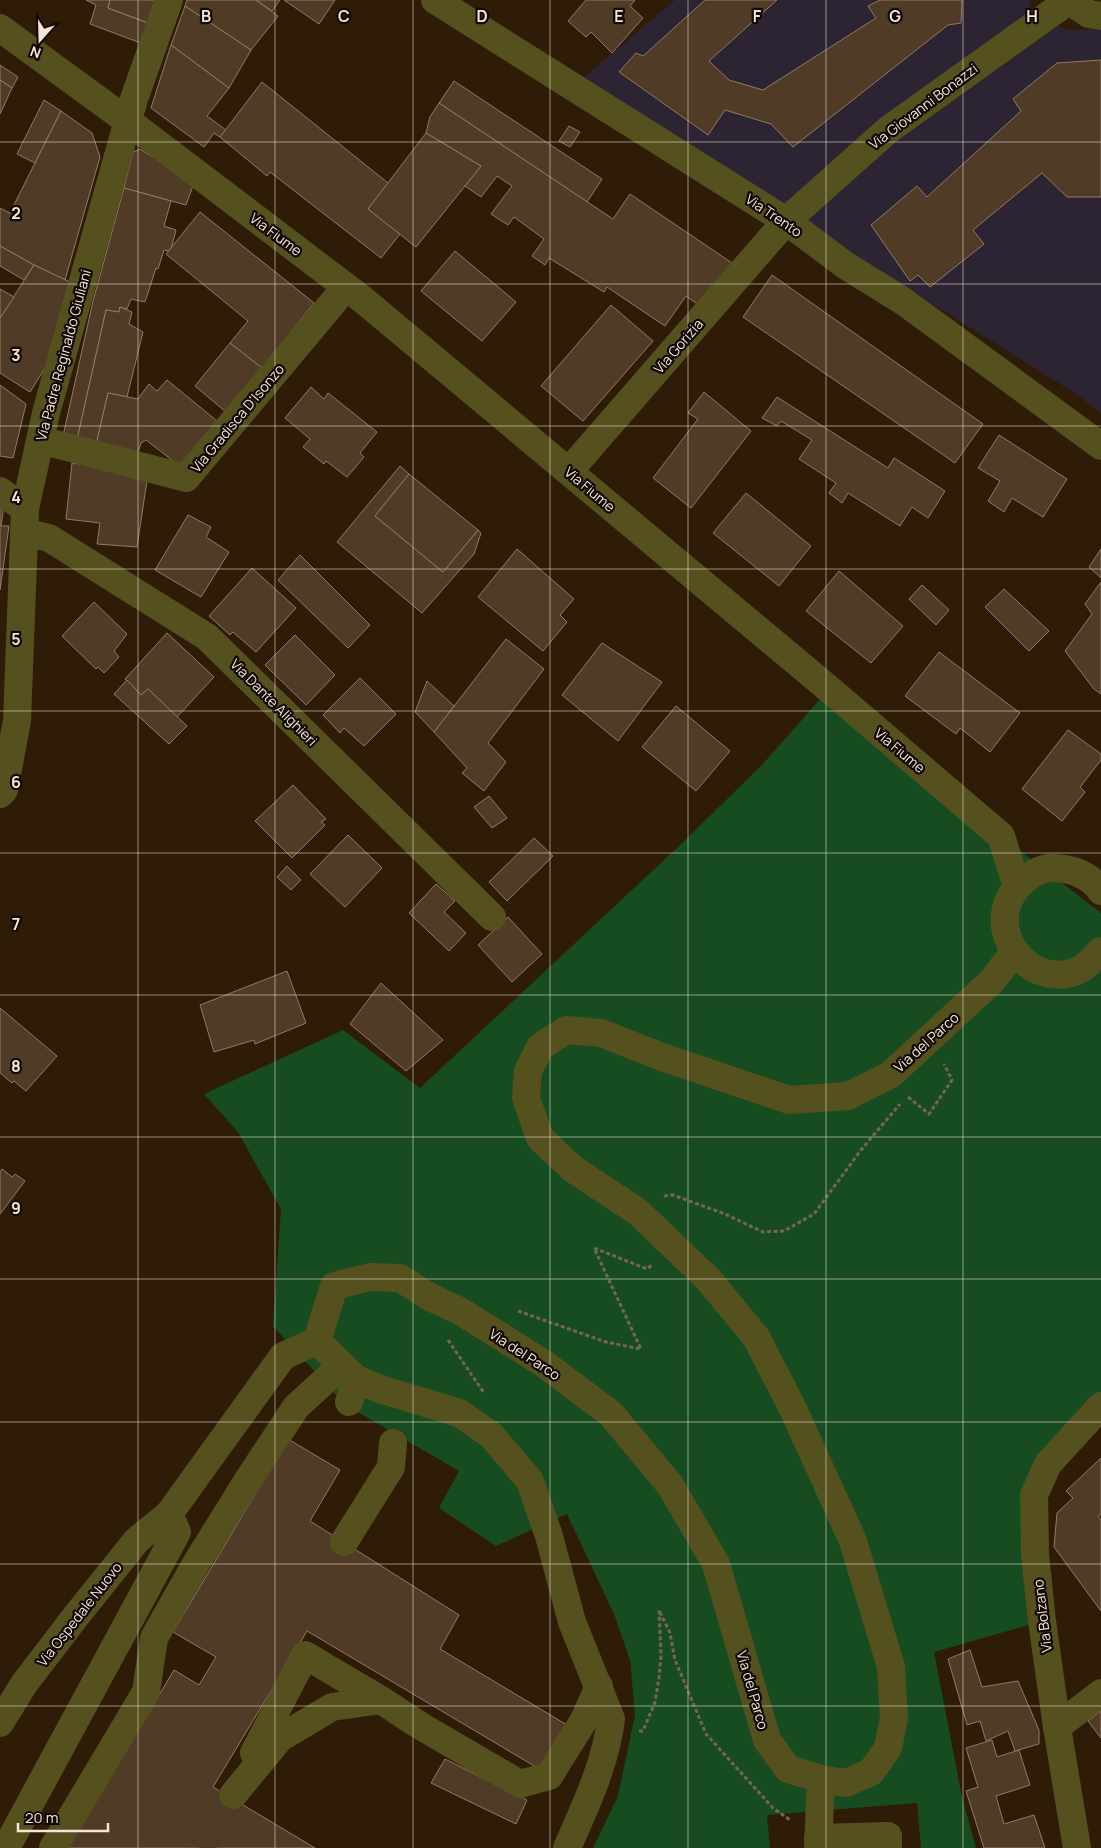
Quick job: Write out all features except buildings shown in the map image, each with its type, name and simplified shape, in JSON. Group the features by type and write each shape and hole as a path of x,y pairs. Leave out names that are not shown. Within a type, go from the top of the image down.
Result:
{"street":[{"name":"Via Padre Reginaldo Giuliani","path":"0,794 4,790 8,716 25,520 40,440 128,122 170,0"},
{"name":"Via Trento","path":"435,0 786,221 845,265 903,301 1101,446"},
{"name":"Via Giovanni Bonazzi","path":"786,221 888,130 1068,0"},
{"path":"1068,0 1089,14 1101,16"},
{"name":"Via Fiume","path":"0,28 346,287 570,471 1001,836 1017,886"},
{"name":"Via Gorizia","path":"570,471 786,221"},
{"name":"Via Gradisca D'Isonzo","path":"40,440 186,478 346,287"},
{"path":"0,492 25,520"},
{"name":"Via Dante Alighieri","path":"25,520 49,538 207,637 492,917"},
{"path":"1097,876 1070,869 1052,868 1034,873 1017,886 1008,902 1004,920 1007,938 1014,952 1028,965 1045,972 1063,974 1081,968 1101,951"},
{"name":"Via del Parco","path":"317,1341 334,1286 370,1277 400,1278 428,1296 460,1311 543,1363 611,1414 670,1485 716,1564 767,1740 788,1769 821,1779 846,1783 872,1772 888,1748 894,1718 891,1667 853,1541 793,1409 756,1337 708,1279 638,1212 573,1169 540,1138 526,1098 528,1071 540,1047 566,1030 584,1031 601,1033 662,1057 789,1100 848,1096 890,1075 992,981 1014,952"},
{"path":"6,1848 173,1523 283,1356 317,1341 349,1382"},
{"path":"53,1848 146,1692 154,1638 248,1480 296,1407 349,1382 380,1389 459,1413 491,1435 530,1481 549,1536 572,1622 611,1719 609,1733 590,1797 567,1848"},
{"name":"Via Bolzano","path":"1077,1848 1056,1727 1036,1565 1034,1495 1048,1464 1101,1406"},
{"path":"344,1542 391,1467 393,1443"},
{"path":"173,1523 207,1546"},
{"name":"Via Ospedale Nuovo","path":"0,1722 24,1684 138,1540 173,1523"},
{"path":"381,1700 332,1707 280,1738 233,1795 305,1655 381,1700 419,1725 520,1784 549,1776 584,1720 599,1686"},
{"path":"1056,1727 1101,1693"},
{"path":"821,1779 818,1843 888,1836 888,1848"}],"path":[{"path":"609,1733 643,1731 655,1702 659,1678 661,1656 660,1610 670,1633 675,1660 706,1734 773,1808 818,1843"}],"shaded area":[{"path":"675,0 1030,0 1031,16 1067,30 1101,29 1101,413 1079,396 804,223 583,78"}],"green space":[{"path":"829,689 1001,836 1101,913 1101,1406 1048,1464 1042,1621 934,1652 962,1797 976,1848 921,1848 917,1803 767,1815 770,1848 593,1848 618,1796 635,1715 630,1660 614,1614 567,1514 496,1546 439,1508 459,1471 344,1404 273,1326 281,1209 238,1132 204,1094 343,1030 420,1088 678,847 762,765"}],"tunnel":[{"path":"200,1848 233,1795"}]}
